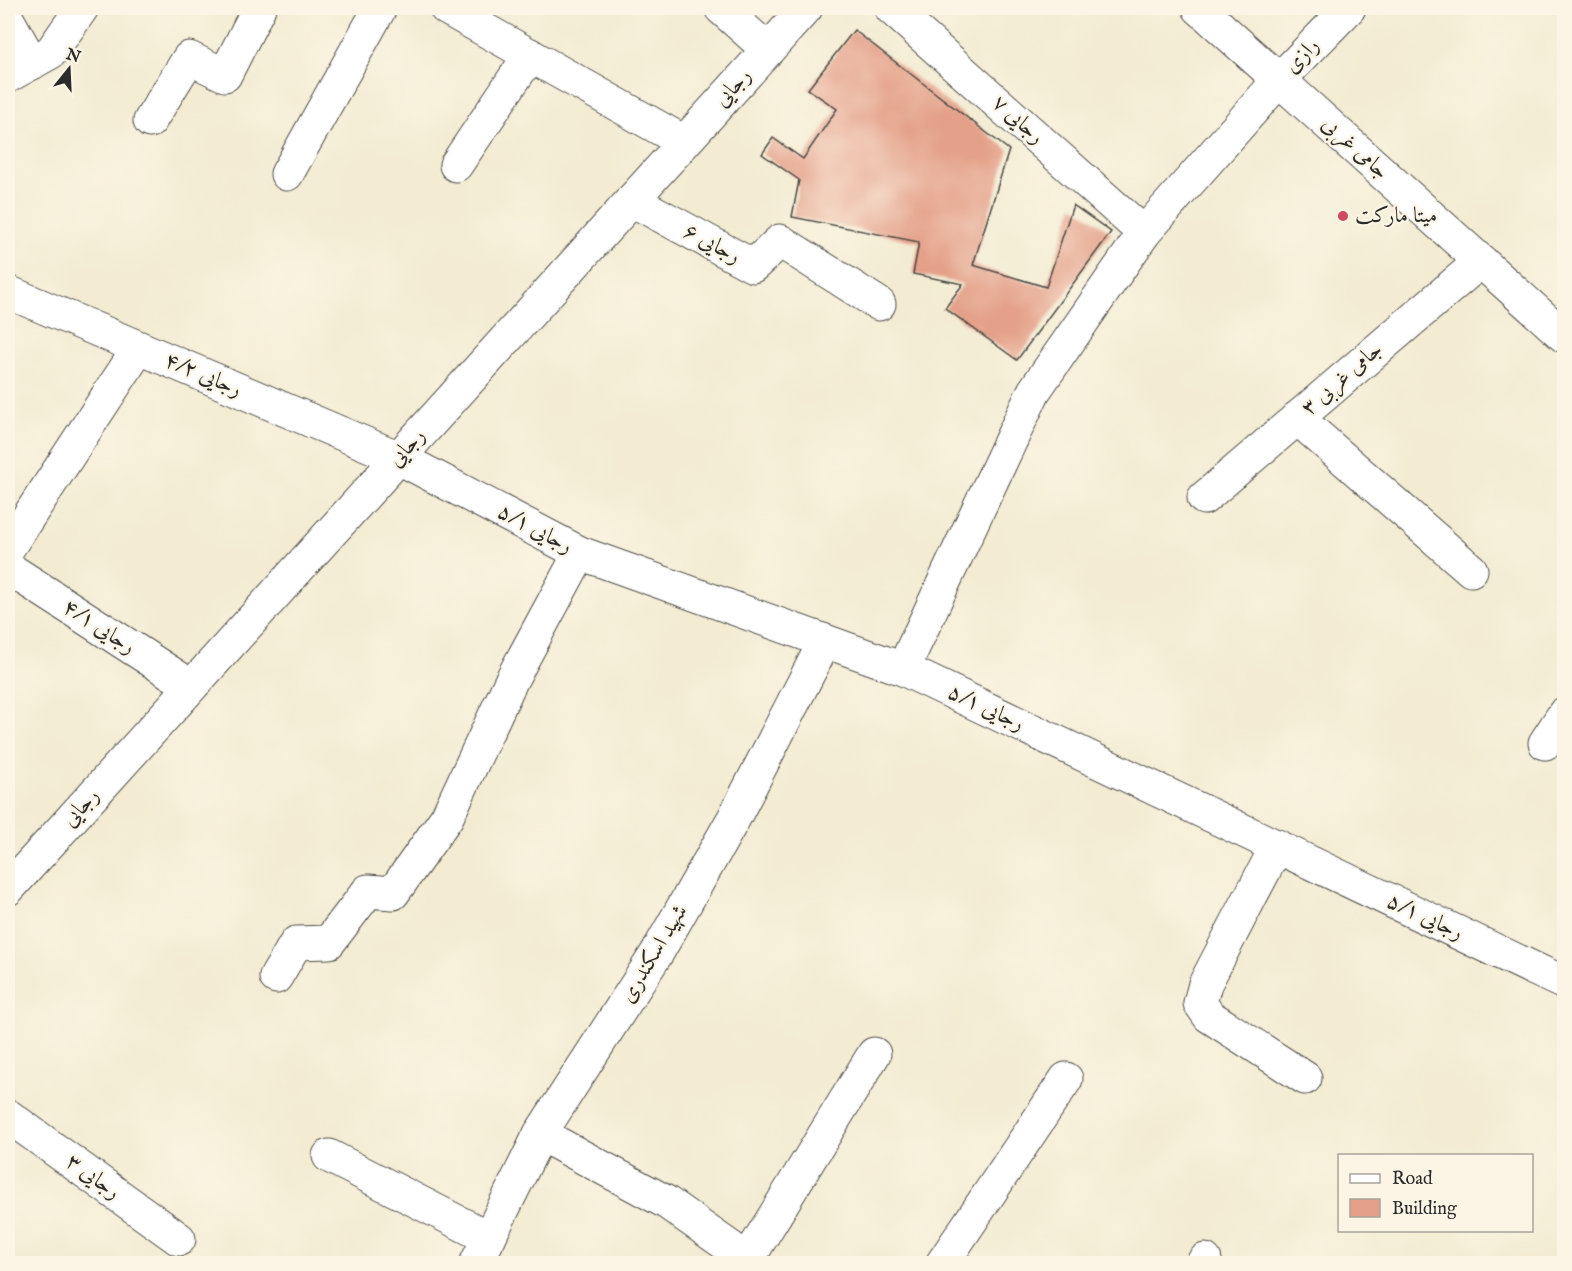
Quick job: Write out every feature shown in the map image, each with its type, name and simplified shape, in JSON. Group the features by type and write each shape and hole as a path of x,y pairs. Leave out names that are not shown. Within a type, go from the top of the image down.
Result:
{"street":[{"path":"8,20 20,70 51,52 82,8"},
{"path":"150,121 189,58 225,75 260,8"},
{"path":"287,174 380,8"},
{"path":"446,8 478,15 530,55 684,142"},
{"path":"721,8 768,50"},
{"name":"رجایی","path":"8,889 806,8"},
{"name":"رجایی ۷","path":"891,8 1144,233"},
{"name":"جامی غربی","path":"1199,8 1564,336"},
{"name":"رازی","path":"903,669 1034,392 1144,233 1279,80 1349,8"},
{"path":"456,165 530,55"},
{"name":"رجایی ۶","path":"632,200 753,266 780,241 879,304"},
{"name":"جامی غربی ۳","path":"1204,498 1481,261"},
{"name":"رجایی ۴/۲","path":"8,292 399,458"},
{"path":"8,548 139,348"},
{"path":"1297,418 1471,570"},
{"name":"رجایی ۵/۱","path":"399,458 580,553 903,669 1564,983"},
{"path":"276,976 296,943 329,942 368,891 393,893 447,817 512,680 580,553"},
{"name":"رجایی ۴/۱","path":"8,568 191,686"},
{"name":"شهید اسکندری","path":"483,1251 540,1134 657,953 734,818 825,641"},
{"path":"1545,743 1564,714"},
{"path":"1277,846 1205,984 1200,1002 1209,1016 1305,1078"},
{"path":"540,1134 666,1202 751,1261 874,1054"},
{"path":"942,1263 1066,1078"},
{"name":"رجایی ۳","path":"8,1116 179,1239"},
{"path":"329,1156 483,1251"}],"building":[{"path":"854,30 1009,150 973,265 1046,287 1073,205 1111,232 1017,360 945,308 963,284 913,274 919,242 792,217 799,180 762,154 773,138 803,159 837,109 808,89"}],"place":[{"name":"ميتا ماركت","path":"1343,216"}]}
